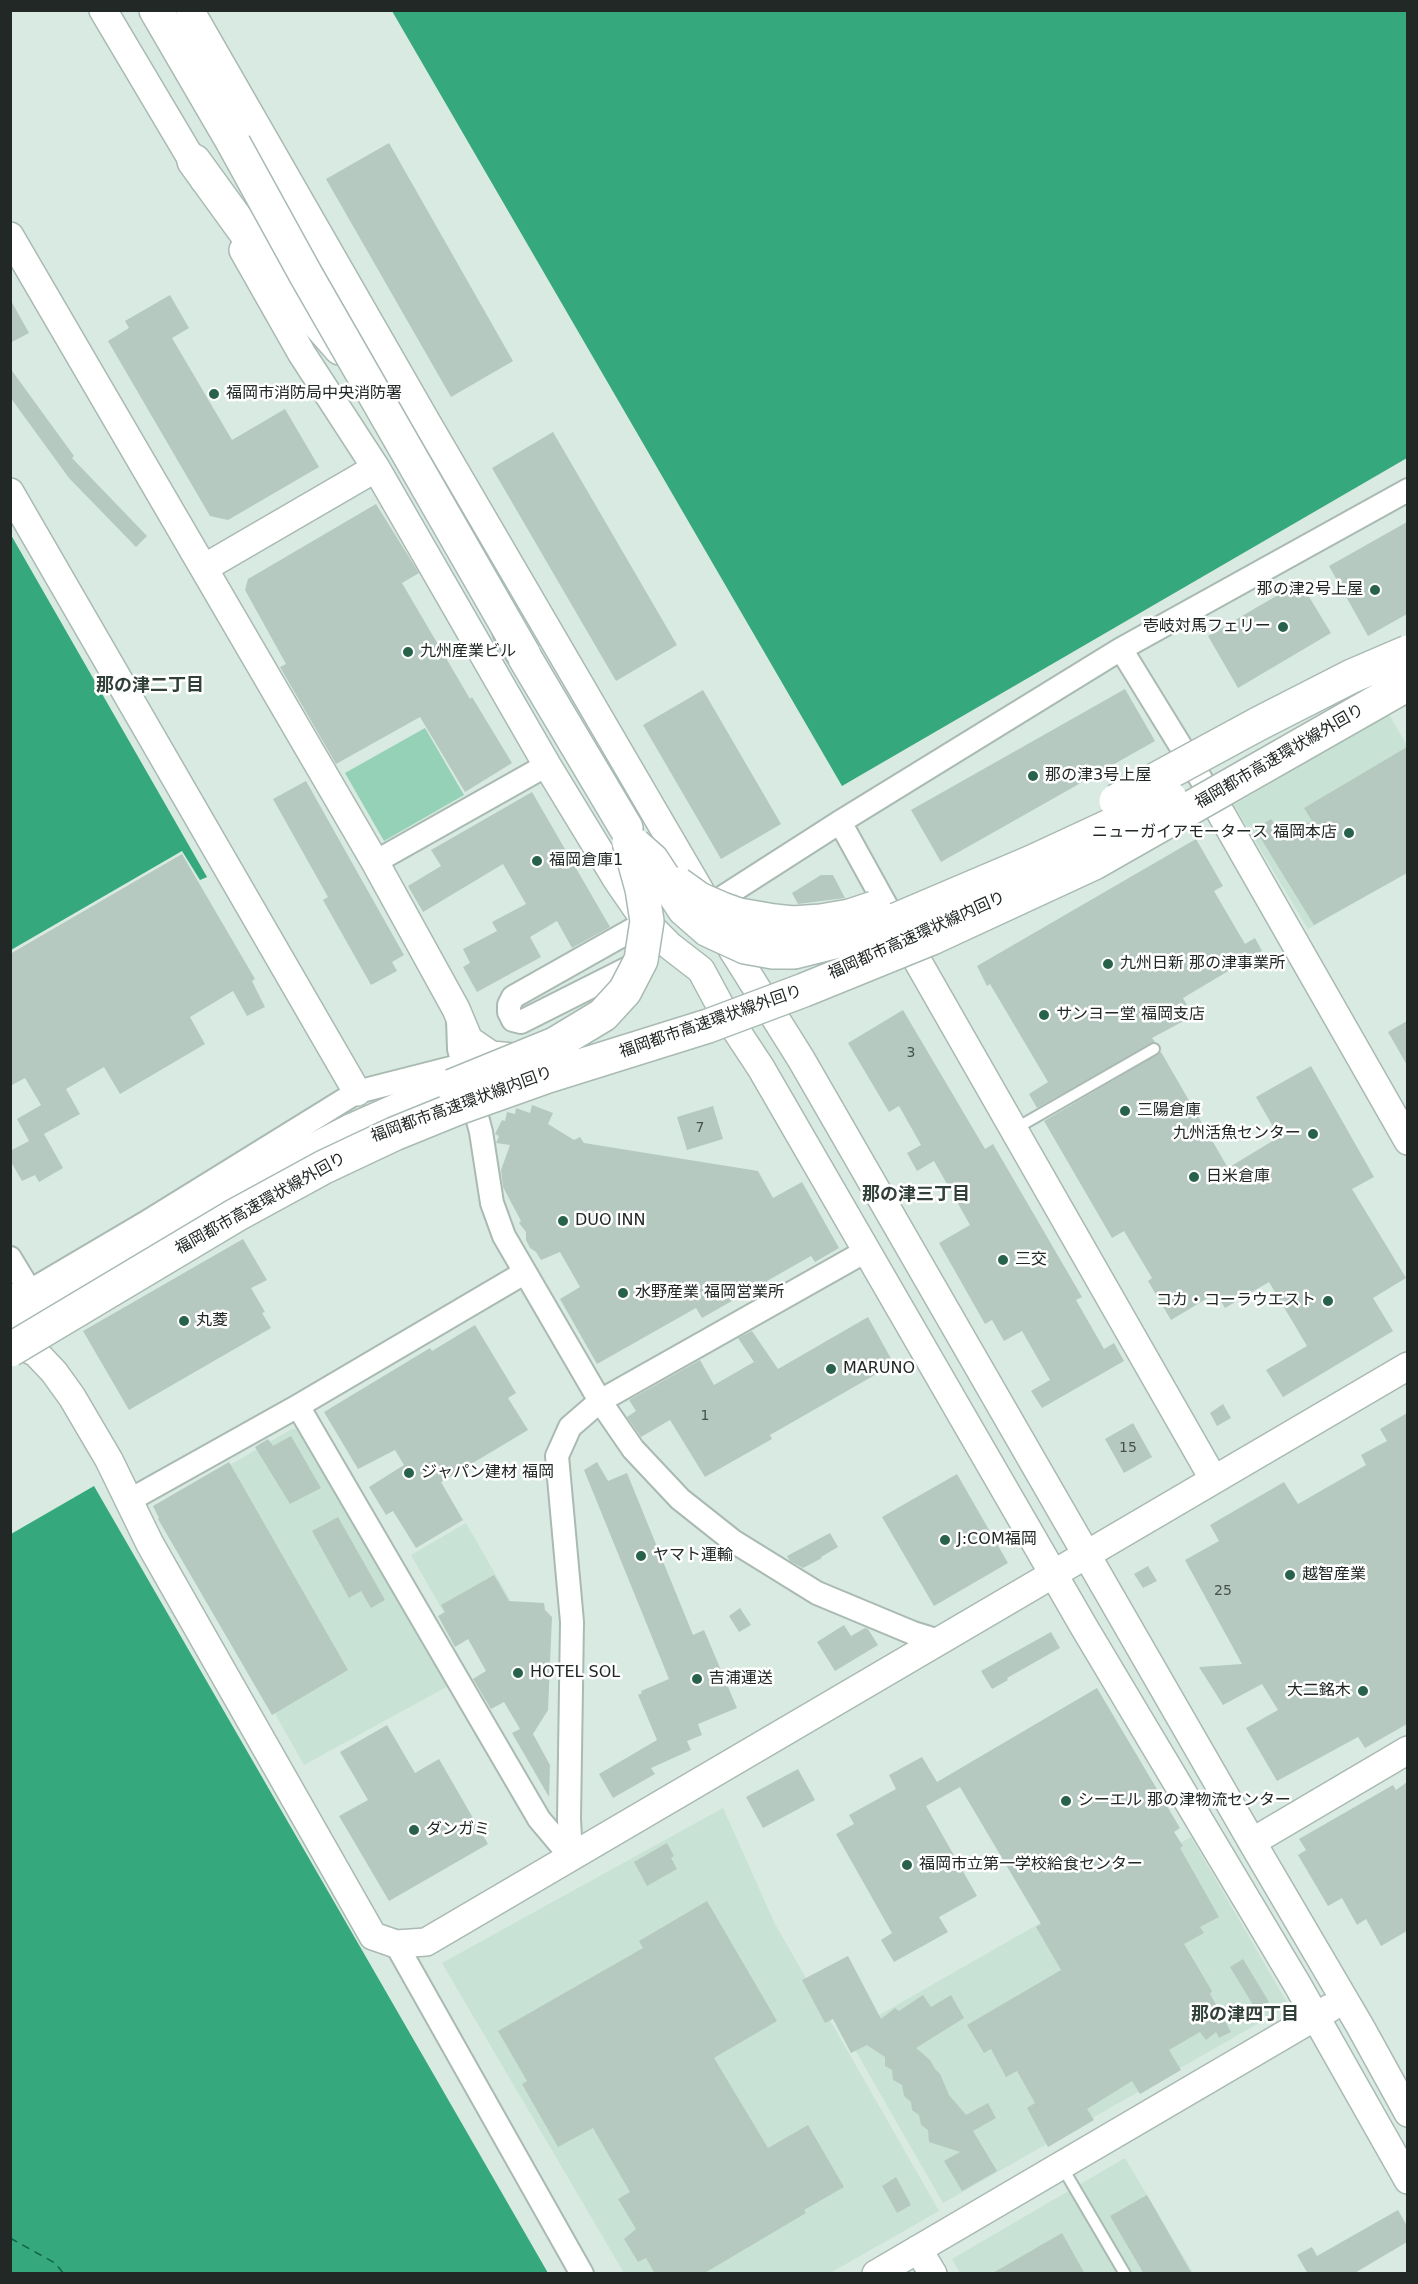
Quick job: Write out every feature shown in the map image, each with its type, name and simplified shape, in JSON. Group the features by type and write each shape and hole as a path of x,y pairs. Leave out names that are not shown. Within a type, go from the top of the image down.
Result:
{"highway":[{"path":"153,1246 257,1180 353,1130 445,1089 542,1051 603,1014 625,991 637,971 646,938 647,921 630,837 156,10"},
{"path":"194,161 278,277 373,387 567,732 630,837 652,860 684,909 708,930 744,947 773,952 794,952 858,936 1032,862 1184,792 1359,686 1407,662"},
{"path":"630,837 652,853 682,887 722,909 757,919 793,923 850,916 913,894 1024,847 1342,681 1407,652"},
{"name":"福岡都市高速環状線内回り","path":"10,1322 81,1281 321,1160 393,1128 492,1091 706,1021 872,958 1047,878 1139,829 1364,697 1407,677"},
{"name":"福岡都市高速環状線外回り","path":"10,1349 236,1215 324,1167 394,1134 497,1094 708,1026 932,938 1049,885 1142,837 1407,684"},
{"path":"43,1331 68,1308 167,1236 223,1201 356,1128 444,1089 555,1045 586,1024 608,1004 621,988 632,970 641,947 643,904 630,837"}],"street":[{"path":"103,10 194,161 302,354 376,468 547,765 617,880 646,922 670,946 701,970 722,1009 761,1068 1053,1574 1316,2016 1407,2180"},
{"path":"190,10 426,421 763,999 801,1059 1344,1999 1407,2113"},
{"path":"10,236 375,862 456,1009 469,1040 491,1055 529,1058"},
{"path":"204,568 376,468"},
{"path":"709,906 840,822 1121,649 1407,490"},
{"path":"10,492 357,1092"},
{"path":"1121,649 1207,789 1407,1141"},
{"path":"10,1258 20,1294 147,1222 357,1092 463,1065 600,1051 703,1011 722,1009 781,992 859,974 913,953 1407,677"},
{"path":"375,862 547,765"},
{"path":"840,822 1214,1480"},
{"path":"646,922 513,997 508,1005 513,1020 521,1023 670,946"},
{"path":"456,1009 460,1027 459,1049 481,1132 492,1203 504,1236 600,1401 633,1449 680,1499 733,1541 817,1593 913,1633 939,1641"},
{"path":"571,1857 569,1819 572,1622 557,1456 570,1427 600,1401 866,1251"},
{"path":"130,1500 298,1406 524,1273"},
{"path":"10,1327 21,1328 52,1355 96,1425 150,1544 373,1936 396,1944 426,1942 1407,1366"},
{"path":"10,1349 13,1346 24,1347 36,1353 54,1372 110,1460"},
{"path":"298,1406 539,1819 571,1857"},
{"path":"1252,1842 1407,1750"},
{"path":"396,1944 582,2274"},
{"path":"876,2274 1344,1999"},
{"path":"918,2249 933,2274"}],"lane":[{"path":"1013,1130 1154,1049"},
{"path":"1061,2165 1125,2274"}],"shaded area":[{"path":"392,11 1407,11 1407,458 842,786"},
{"path":"11,535 207,877 200,880 182,851 11,950"},
{"name":"ニューガイアモータース 福岡本店","path":"1389,714 1407,746 1407,873 1308,929 1234,805"},
{"path":"425,728 464,795 384,841 345,773"},
{"path":"292,1429 303,1430 448,1686 304,1765 158,1507"},
{"path":"94,1486 548,2273 11,2273 11,1534"},
{"path":"466,1523 510,1600 455,1632 411,1555"},
{"path":"723,1808 775,1924 939,2211 830,2273 624,2273 442,1963"},
{"path":"1191,1837 1289,2006 943,2203 846,2034"},
{"path":"1125,2158 1193,2273 960,2273 952,2259"}],"building":[{"path":"389,143 513,361 451,397 326,179"},
{"path":"170,295 189,328 172,338 232,440 285,409 319,467 228,520 210,516 108,341 129,328 125,321"},
{"path":"10,299 29,333 10,343"},
{"path":"10,368 74,456 72,458 147,536 136,547 69,478 10,397"},
{"path":"553,432 677,645 616,681 492,468"},
{"path":"376,504 419,573 402,583 470,699 472,697 512,763 465,792 420,717 336,764 280,667 286,664 245,590 248,579"},
{"name":"那の津2号上屋","path":"1407,522 1407,614 1368,636 1329,566"},
{"name":"壱岐対馬フェリー","path":"1300,582 1331,633 1238,688 1208,636"},
{"name":"那の津3号上屋","path":"1125,689 1155,741 941,862 911,810"},
{"path":"703,690 781,824 721,859 643,725"},
{"name":"ニューガイアモータース 福岡本店","path":"1407,747 1407,873 1314,925 1255,829 1271,819 1283,837 1312,821 1304,808"},
{"path":"306,781 404,955 392,962 397,971 371,985 323,900 328,897 273,799"},
{"path":"532,792 610,927 572,948 557,921 530,937 541,957 477,992 463,967 470,963 463,949 497,931 492,922 526,904 503,864 423,912 408,886 441,866 431,850"},
{"path":"1196,839 1223,886 1214,891 1245,944 1255,938 1262,951 1183,998 1193,1016 1152,1038 1155,1042 1037,1108 1029,1094 1048,1082 990,984 987,986 977,966"},
{"path":"182,854 255,979 252,981 265,1007 247,1016 233,991 190,1017 205,1044 120,1094 104,1067 66,1089 80,1114 44,1134 63,1168 39,1182 35,1175 22,1181 10,1160 10,1151 29,1141 17,1119 41,1105 25,1078 10,1086 10,954"},
{"path":"821,875 833,875 845,898 798,904 792,893"},
{"path":"903,1010 985,1149 993,1144 1082,1297 1076,1300 1104,1349 1114,1343 1124,1361 1042,1408 1031,1391 1050,1380 1022,1331 1004,1341 992,1320 985,1324 939,1243 970,1225 934,1161 917,1171 907,1153 921,1145 899,1106 889,1112 848,1043"},
{"path":"1407,1021 1407,1065 1388,1032"},
{"path":"1161,1052 1228,1168 1279,1137 1256,1097 1311,1066 1374,1177 1352,1189 1406,1278 1373,1298 1393,1331 1283,1397 1266,1370 1307,1346 1269,1282 1225,1308 1216,1293 1171,1320 1148,1281 1152,1278 1124,1231 1112,1238 1044,1121"},
{"path":"532,1105 553,1113 548,1124 574,1140 580,1137 584,1143 758,1171 773,1198 802,1182 839,1248 815,1262 811,1256 702,1318 696,1308 597,1364 560,1299 580,1287 560,1252 541,1260 530,1248 526,1240 526,1232 519,1223 521,1221 503,1187 501,1170 510,1145 496,1143 499,1136 495,1134 502,1120 505,1121 507,1112 515,1114 516,1108 530,1113"},
{"path":"713,1106 723,1139 687,1150 677,1117"},
{"name":"丸菱","path":"243,1239 267,1280 251,1288 271,1328 129,1410 83,1331"},
{"path":"868,1317 894,1364 770,1435 772,1439 705,1477 670,1420 641,1437 627,1417 636,1411 629,1400 700,1360 714,1385 754,1362 738,1338 752,1331 778,1369"},
{"name":"ジャパン建材 福岡","path":"475,1325 516,1393 508,1398 528,1430 441,1482 463,1520 416,1548 393,1511 386,1515 369,1487 404,1465 395,1450 358,1469 324,1412 430,1348 432,1351"},
{"path":"1223,1404 1231,1418 1217,1426 1210,1413"},
{"path":"1407,1413 1407,1724 1365,1748 1358,1737 1277,1781 1246,1728 1278,1710 1262,1684 1223,1705 1199,1667 1242,1664 1185,1560 1219,1541 1210,1525 1284,1482 1298,1504 1366,1465 1361,1455 1387,1441 1380,1429"},
{"path":"1133,1423 1152,1457 1124,1473 1105,1439"},
{"path":"291,1436 321,1488 290,1504 255,1447 268,1439 273,1446"},
{"path":"229,1462 348,1670 272,1715 158,1519 153,1506"},
{"path":"597,1462 608,1481 627,1473 693,1635 704,1630 737,1708 698,1724 702,1735 687,1741 691,1750 651,1768 655,1774 613,1798 599,1774 657,1740 638,1695 642,1693 641,1691 669,1679 584,1470"},
{"name":"J:COM福岡","path":"957,1474 1008,1563 934,1606 882,1517"},
{"path":"338,1517 385,1600 371,1608 361,1591 349,1598 312,1531"},
{"path":"830,1533 838,1547 803,1568 790,1561 787,1556"},
{"path":"1148,1566 1157,1581 1143,1588 1134,1574"},
{"name":"HOTEL SOL","path":"494,1575 509,1601 544,1603 545,1610 552,1617 548,1710 533,1734 550,1765 549,1797 512,1733 520,1729 504,1702 491,1709 473,1679 486,1671 468,1639 455,1647 438,1616 445,1612 441,1605"},
{"path":"740,1608 751,1625 739,1632 729,1616"},
{"path":"844,1625 851,1636 865,1628 868,1629 878,1645 835,1671 817,1642"},
{"path":"1051,1632 1060,1648 992,1689 981,1671"},
{"path":"1097,1688 1180,1828 1174,1832 1183,1846 1180,1848 1219,1917 1200,1927 1204,1933 1184,1944 1212,1991 1210,1994 1231,2032 1219,2038 1216,2032 1206,2040 1200,2032 1169,2050 1181,2070 1140,2094 1132,2081 1087,2109 1094,2120 1048,2147 1027,2108 1035,2103 1017,2071 1006,2077 991,2049 984,2053 967,2025 1061,1970 1036,1927 1041,1924 960,1787 926,1806 977,1896 939,1917 948,1932 894,1962 881,1940 892,1933 836,1834 854,1824 849,1815 896,1789 889,1775 922,1757 937,1782"},
{"name":"ダンガミ","path":"387,1725 415,1773 439,1759 488,1844 389,1901 339,1816 368,1800 340,1752"},
{"path":"798,1769 815,1800 763,1828 746,1797"},
{"path":"1407,1782 1407,1931 1381,1946 1366,1919 1357,1925 1342,1898 1328,1906 1298,1855 1306,1850 1299,1839 1393,1785 1396,1790"},
{"path":"667,1843 674,1856 671,1858 677,1869 647,1886 634,1862"},
{"path":"707,1901 777,2021 714,2058 768,2148 808,2125 844,2187 804,2210 806,2213 703,2274 655,2274 646,2258 638,2262 624,2239 636,2229 618,2199 630,2192 593,2128 558,2147 522,2084 527,2081 498,2031 643,1948 639,1941"},
{"path":"848,1956 881,2019 895,2008 899,2011 923,1995 931,2007 951,1995 964,2018 916,2048 930,2060 940,2074 949,2095 966,2115 988,2103 996,2118 973,2131 997,2171 962,2191 944,2161 960,2152 929,2142 928,2130 921,2125 919,2115 912,2110 911,2102 904,2096 902,2085 893,2080 892,2070 885,2066 885,2057 867,2045 851,2053 833,2019 825,2023 802,1980"},
{"path":"1243,1959 1269,2002 1256,2010 1230,1967"},
{"path":"896,2177 911,2205 897,2213 882,2186"},
{"path":"1147,2195 1192,2274 1144,2274 1110,2216"},
{"path":"1398,2210 1407,2226 1407,2242 1353,2274 1308,2274 1297,2255 1312,2247 1317,2256"},
{"path":"1062,2233 1085,2274 991,2274"}],"ferry route":[{"path":"10,2238 55,2263 64,2274"}],"place":[{"name":"福岡市消防局中央消防署","path":"214,394"},
{"name":"那の津2号上屋","path":"1375,590"},
{"name":"壱岐対馬フェリー","path":"1283,627"},
{"name":"九州産業ビル","path":"408,652"},
{"name":"那の津3号上屋","path":"1033,776"},
{"name":"ニューガイアモータース 福岡本店","path":"1349,833"},
{"name":"福岡倉庫1","path":"537,861"},
{"name":"九州日新 那の津事業所","path":"1108,964"},
{"name":"サンヨー堂 福岡支店","path":"1044,1015"},
{"name":"三陽倉庫","path":"1125,1111"},
{"name":"九州活魚センター","path":"1313,1134"},
{"name":"日米倉庫","path":"1194,1177"},
{"name":"DUO INN","path":"563,1221"},
{"name":"三交","path":"1003,1260"},
{"name":"水野産業 福岡営業所","path":"623,1293"},
{"name":"コカ・コーラウエスト","path":"1328,1301"},
{"name":"丸菱","path":"184,1321"},
{"name":"MARUNO","path":"831,1369"},
{"name":"ジャパン建材 福岡","path":"409,1473"},
{"name":"J:COM福岡","path":"945,1540"},
{"name":"ヤマト運輸","path":"641,1556"},
{"name":"越智産業","path":"1290,1575"},
{"name":"HOTEL SOL","path":"518,1673"},
{"name":"吉浦運送","path":"697,1679"},
{"name":"大二銘木","path":"1363,1691"},
{"name":"シーエル 那の津物流センター","path":"1066,1801"},
{"name":"ダンガミ","path":"414,1830"},
{"name":"福岡市立第一学校給食センター","path":"907,1865"}],"district":[{"name":"那の津二丁目","path":"150,686"},
{"name":"那の津三丁目","path":"916,1195"},
{"name":"那の津四丁目","path":"1245,2015"}]}
